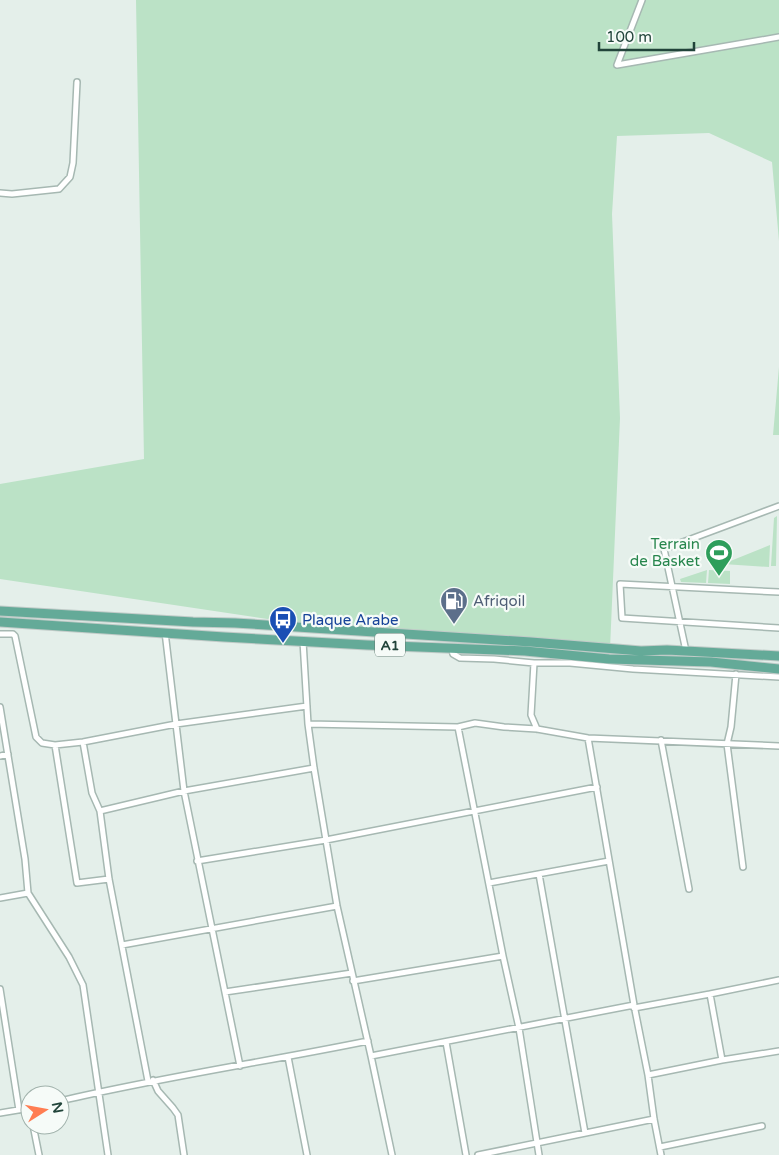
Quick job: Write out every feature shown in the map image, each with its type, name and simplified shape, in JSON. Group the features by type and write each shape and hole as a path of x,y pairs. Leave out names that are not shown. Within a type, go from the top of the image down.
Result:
{"main road":[{"name":"A1","path":"0,611 193,622 235,622 641,651 686,651 779,656"},
{"name":"A1","path":"0,622 367,645 525,651 779,668"}],"street":[{"path":"642,0 617,65 779,37"},
{"path":"0,194 58,189 70,177 73,163 76,82"},
{"path":"686,651 664,549 779,506"},
{"path":"779,592 620,584 622,618 779,628"},
{"path":"165,632 184,792 240,1066"},
{"path":"0,634 13,634 15,636 36,737 42,743 55,745 83,742 176,724 307,706"},
{"path":"303,640 308,724 337,906 392,1155"},
{"path":"451,647 453,654 460,658 534,663 570,663 633,669 779,677"},
{"path":"534,663 532,715 537,729"},
{"path":"736,674 731,727 727,744 743,867"},
{"path":"0,706 25,859 28,893 69,958 83,985 108,1155"},
{"path":"308,724 458,727 474,723 504,728 537,729 588,738 779,746"},
{"path":"458,727 502,956 518,1028 539,1155"},
{"path":"588,738 661,1155"},
{"path":"661,740 689,888"},
{"path":"83,742 92,793 100,811 108,879 150,1081 178,1116 184,1155"},
{"path":"55,745 77,883 108,879"},
{"path":"0,756 8,754"},
{"path":"100,811 184,792 314,768"},
{"path":"197,861 326,840 597,787"},
{"path":"489,883 609,861"},
{"path":"539,874 585,1133"},
{"path":"0,898 28,893"},
{"path":"122,945 337,906"},
{"path":"353,981 502,956"},
{"path":"225,992 352,973"},
{"path":"371,1056 779,980"},
{"path":"0,989 19,1110 0,1113"},
{"path":"710,994 722,1060"},
{"path":"70,1099 150,1081 368,1041"},
{"path":"446,1042 466,1155"},
{"path":"648,1075 779,1051"},
{"path":"288,1057 307,1155"},
{"path":"478,1155 654,1119"},
{"path":"660,1147 762,1126"},
{"path":"35,1135 39,1155"}],"green space":[{"path":"136,0 779,0 779,241 772,162 709,133 617,136 612,214 620,418 610,649 335,629 0,579 0,484 144,459"},
{"path":"779,367 779,435 773,435"},
{"path":"777,516 776,566 771,566 774,518"},
{"path":"770,545 769,567 723,564"},
{"path":"707,570 706,583 681,582 680,579"},
{"name":"Terrain de Basket","path":"709,570 730,571 730,584 708,583"}],"place":[{"name":"Terrain de Basket","path":"719,577"},
{"name":"Afriqoil","path":"454,625"},
{"name":"Plaque Arabe","path":"283,644"}]}
